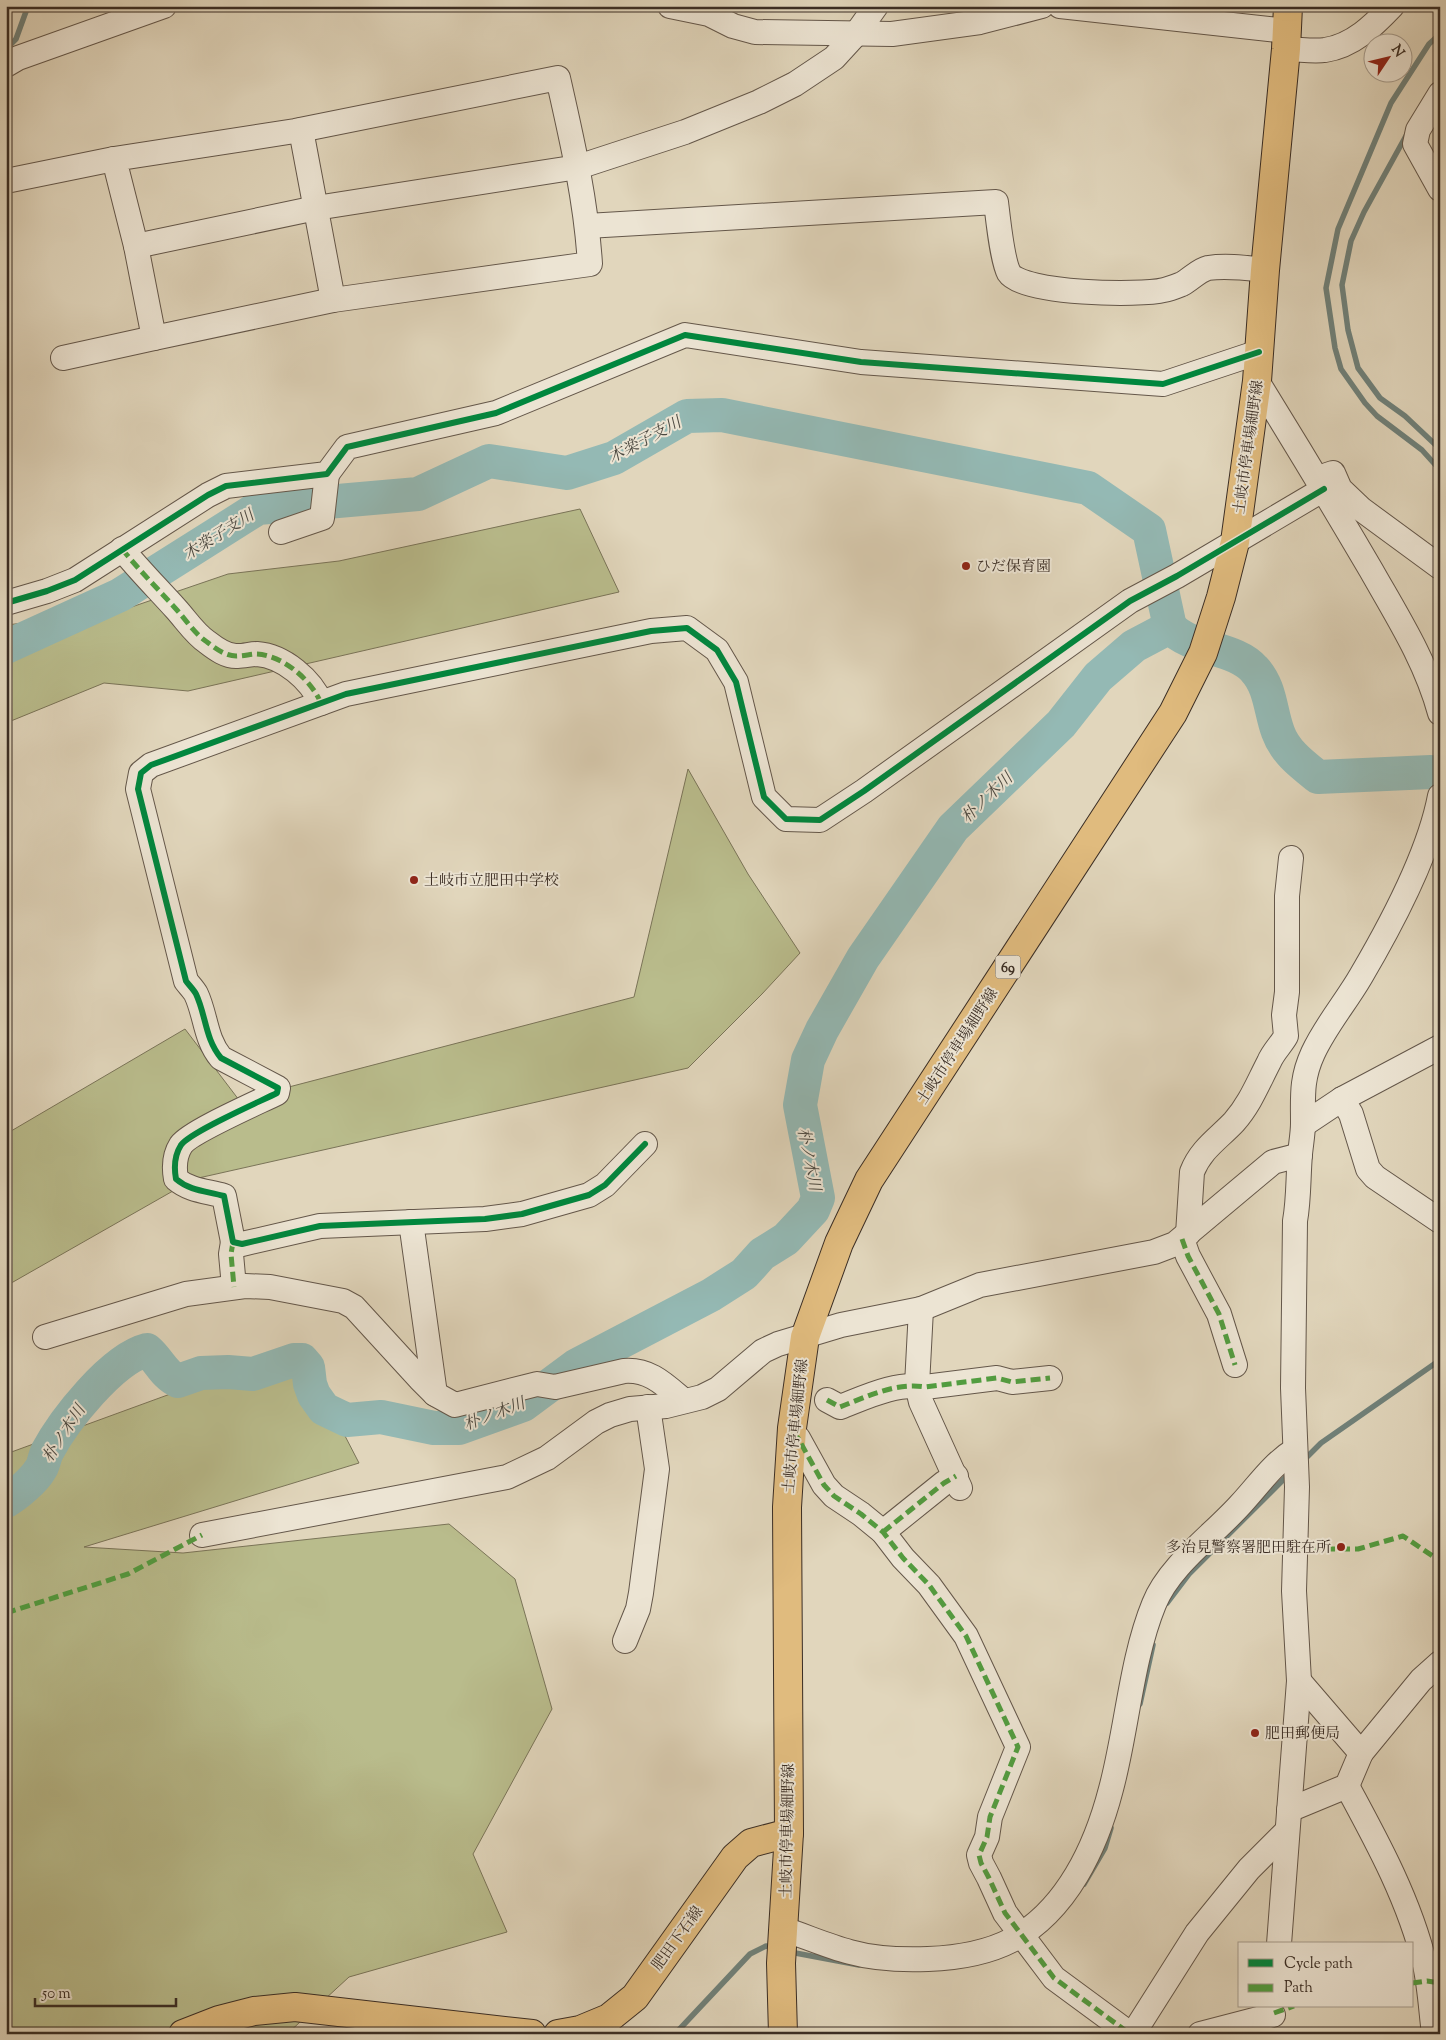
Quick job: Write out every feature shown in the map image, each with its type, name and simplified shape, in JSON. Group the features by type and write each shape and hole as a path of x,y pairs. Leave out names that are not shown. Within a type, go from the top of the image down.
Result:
{"main road":[{"name":"土岐市停車場細野線","path":"783,2034 782,1963 789,1833 787,1507 792,1433 805,1337 839,1243 869,1180 1173,713 1203,653 1221,597 1235,542 1257,381 1287,29"},
{"name":"肥田下石線","path":"558,2034 580,2030 609,2018 635,1997 735,1857 751,1843 789,1833"},
{"path":"183,2034 219,2020 254,2011 295,2007 532,2034"}],"street":[{"path":"6,65 18,58 164,6"},
{"path":"670,6 708,10 734,26 755,32 856,34 892,34 941,28 980,22 1003,10 1042,6"},
{"path":"136,246 316,208 578,167 685,132 759,102 795,84 834,58 856,34 876,6"},
{"path":"1060,6 1178,13 1287,29 1324,50 1341,46 1363,34 1392,6"},
{"path":"6,181 114,159 301,130 558,78 578,167 587,226 590,264 333,300 63,358"},
{"path":"1440,94 1418,130 1414,144 1440,189"},
{"path":"301,130 333,300"},
{"path":"114,159 136,246 154,338"},
{"path":"587,226 996,202 1002,246 1009,272 1016,280 1035,286 1104,293 1163,291 1182,284 1207,268 1238,267 1265,270"},
{"path":"281,532 322,518 327,474 347,447 496,413 685,335 860,362 1163,384 1259,352"},
{"path":"1257,381 1321,484 1412,641 1434,692 1440,713"},
{"path":"234,1287 231,1254 233,1242 224,1196 190,1189 180,1183 176,1179 174,1164 182,1145 206,1129 277,1093 278,1088 221,1058 215,1050 206,1028 196,994 186,981 138,789 141,773 151,765 346,694 651,631 687,628 717,650 736,682 764,797 786,819 820,820 864,791 1130,601 1235,542 1321,484 1333,473 1340,488 1361,509 1440,567"},
{"path":"6,603 47,591 75,580 208,495 226,486 327,474"},
{"path":"122,549 144,576 206,642 224,653 236,656 256,654 269,656 283,663 306,679 316,691 321,703"},
{"path":"1278,1942 1299,1681 1294,1591 1297,1487 1293,1388 1295,1222 1303,1125 1302,1096 1304,1078 1313,1054 1329,1024 1361,976 1410,882 1437,811 1440,796"},
{"path":"1235,1365 1219,1314 1188,1256 1185,1236 1192,1172 1195,1163 1214,1139 1234,1122 1248,1103 1260,1082 1269,1060 1286,1036 1284,1015 1288,992 1287,896 1291,858"},
{"path":"1303,1125 1342,1099 1440,1047"},
{"path":"1342,1099 1351,1114 1368,1169 1375,1177 1440,1221"},
{"path":"233,1242 242,1244 320,1226 485,1219 522,1214 589,1195 605,1185 645,1144"},
{"path":"202,1535 507,1477 547,1458 596,1422 610,1415 630,1409 666,1406 702,1398 718,1389 763,1351 778,1344 842,1325 921,1309 980,1285 1154,1252 1176,1244 1273,1162 1300,1155"},
{"path":"411,1222 435,1394"},
{"path":"45,1337 186,1294 234,1287 270,1287 343,1301 354,1307 435,1394 455,1405 537,1384 555,1387 635,1370 648,1373 660,1380 684,1401"},
{"path":"883,1532 944,1483 958,1482 921,1402 917,1385 921,1309"},
{"path":"827,1400 840,1407 883,1391 917,1385 925,1387 997,1378 1012,1382 1050,1378"},
{"path":"625,1641 638,1609 658,1469 648,1407"},
{"path":"792,1433 798,1438 824,1485 834,1496 883,1532 903,1558 929,1585 966,1636 1018,1747 990,1817 988,1837 979,1855 981,1863 1005,1913 1054,1978 1131,2034 1197,1933 1288,1820 1347,1786 1361,1753 1421,1680 1440,1663"},
{"path":"1026,1941 1052,1908 1091,1850 1111,1788 1146,1625 1162,1587 1183,1562 1239,1507 1279,1463 1295,1452"},
{"path":"1299,1681 1361,1753"},
{"path":"1347,1786 1371,1830 1414,1928 1425,1966 1434,2034"},
{"path":"783,1932 850,1952 883,1958 911,1959 962,1956 1012,1940 1026,1941"},
{"path":"1200,2034 1273,2018"}],"green space":[{"path":"580,509 619,592 188,691 104,683 6,723 6,625 114,613 228,574 339,561"},
{"path":"688,769 748,874 800,953 688,1068 194,1179 6,1286 6,1134 185,1029 239,1100 634,997"},
{"path":"299,1347 359,1463 84,1547 183,1553 449,1524 515,1579 552,1709 473,1854 507,1932 349,1977 287,2034 6,2034 6,1454"}],"waterway":[{"path":"6,49 16,39 28,6"},
{"path":"1440,34 1429,44 1391,103 1338,229 1326,288 1335,348 1341,369 1365,403 1377,416 1422,450 1440,470"},
{"path":"1407,134 1364,212 1351,241 1342,285 1348,330 1358,368 1380,398 1405,416 1440,449"},
{"name":"木楽子支川","path":"6,647 120,595 258,508 418,494 489,461 567,473 614,458 687,416 722,415 1088,488 1149,530 1170,627"},
{"name":"朴ノ木川","path":"6,1501 25,1487 37,1474 55,1439 90,1392 119,1365 147,1350 165,1371 178,1381 201,1373 228,1372 253,1374 294,1360 302,1360 308,1367 310,1384 314,1395 324,1409 347,1420 381,1417 434,1428 459,1428 523,1405 577,1365 711,1295 744,1274 762,1254 786,1239 813,1210 818,1198 800,1105 808,1060 822,1030 863,958 953,828 1061,724 1098,677 1134,646 1170,627 1179,635 1189,640 1236,656 1254,669 1264,683 1275,724 1285,746 1295,758 1318,777 1431,772 1440,774"},
{"path":"1303,1461 1321,1443 1440,1360"},
{"path":"1167,1603 1189,1574 1289,1474"},
{"path":"1140,1704 1153,1645"},
{"path":"1084,1884 1105,1848 1111,1828"},
{"path":"675,2034 750,1954 766,1946 774,1948"},
{"path":"790,1952 859,1965"}],"marked path":[{"path":"122,549 203,639 226,654 234,656 257,654 277,659 303,678 311,686 321,703"},
{"path":"1182,1239 1188,1256 1219,1314 1235,1365"},
{"path":"233,1242 231,1254 234,1287"},
{"path":"827,1400 840,1407 892,1388 925,1387 997,1378 1012,1382 1050,1378"},
{"path":"791,1433 798,1438 824,1485 834,1496 883,1532 903,1558 929,1585 966,1636 1018,1747 990,1817 987,1837 979,1855 981,1863 1005,1913 1054,1978 1130,2034"},
{"path":"883,1532 944,1483 956,1476"},
{"path":"6,1613 128,1574 202,1535"},
{"path":"1295,1549 1358,1549 1403,1536 1440,1561"},
{"path":"1414,1983 1427,1981 1440,1983"},
{"path":"1274,2013 1288,2008"}],"cycle path":[{"path":"6,603 47,591 75,580 208,495 226,486 327,474 347,447 496,413 685,335 861,362 1163,384 1259,352"},
{"path":"645,1144 605,1185 589,1195 522,1214 485,1219 320,1226 242,1244 233,1242 224,1196 193,1188 176,1179 177,1153 187,1139 277,1093 278,1088 221,1058 212,1043 196,994 186,981 138,789 141,773 151,765 346,694 651,631 687,628 717,650 736,682 764,797 786,819 820,820 864,791 1130,601 1177,576 1324,489"}],"place":[{"name":"ひだ保育園","path":"966,566"},
{"name":"土岐市立肥田中学校","path":"414,880"},
{"name":"多治見警察署肥田駐在所","path":"1341,1547"},
{"name":"肥田郵便局","path":"1255,1733"}]}
